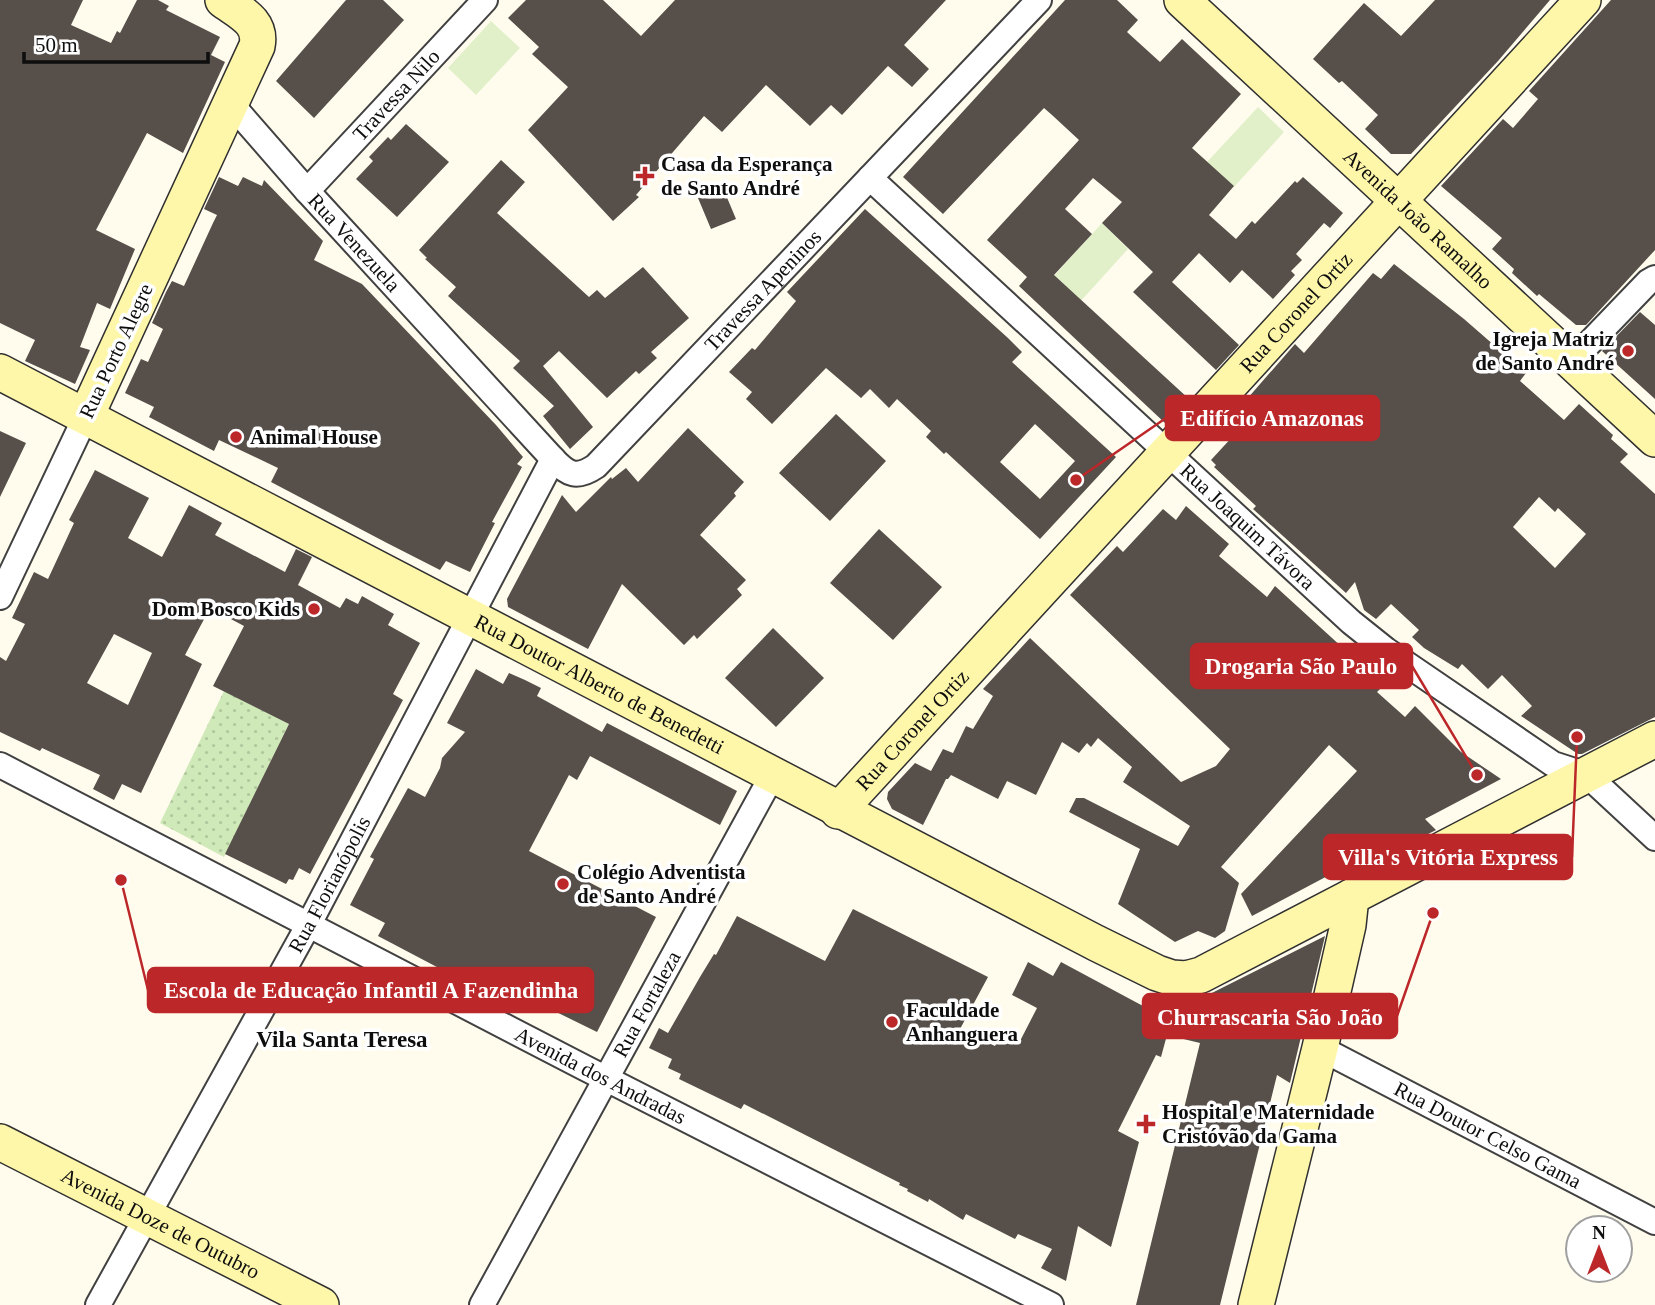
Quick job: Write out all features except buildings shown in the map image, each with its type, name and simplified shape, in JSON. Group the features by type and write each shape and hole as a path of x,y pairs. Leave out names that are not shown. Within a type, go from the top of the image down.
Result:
{"street":[{"path":"223,0 250,19 257,27 259,37 232,105"},
{"name":"Travessa Nilo","path":"307,191 485,0"},
{"name":"Travessa Apeninos","path":"559,466 584,473 596,466 1039,0"},
{"name":"Avenida João Ramalho","path":"1182,0 1655,439"},
{"name":"Rua Coronel Ortiz","path":"838,811 1583,0"},
{"name":"Rua Venezuela","path":"232,105 307,191 559,466"},
{"name":"Rua Porto Alegre","path":"0,597 232,105"},
{"name":"Rua Joaquim Távora","path":"870,178 1167,454 1367,635 1553,764 1587,775 1655,838"},
{"path":"1572,361 1648,282 1655,278"},
{"name":"Rua Doutor Alberto de Benedetti","path":"0,372 838,811 1157,973 1186,979 1201,975 1351,897"},
{"name":"Rua Florianópolis","path":"98,1305 309,924 471,618 559,466"},
{"path":"1256,1305 1320,1048 1348,925 1351,897 1655,740"},
{"name":"Avenida dos Andradas","path":"0,765 606,1079 1051,1305"},
{"name":"Rua Fortaleza","path":"482,1305 772,776"},
{"name":"Rua Doutor Celso Gama","path":"1320,1048 1655,1222"},
{"name":"Avenida Doze de Outubro","path":"0,1142 316,1304"}],"green space":[{"path":"491,21 520,48 476,95 448,68"},
{"path":"1258,107 1284,132 1234,187 1207,162"},
{"path":"1102,223 1128,249 1060,324 1033,299"},
{"path":"224,691 289,724 224,857 160,823"}],"place":[{"name":"Casa da Esperança de Santo André","path":"645,176"},
{"name":"Igreja Matriz de Santo André","path":"1628,351"},
{"name":"Animal House","path":"236,437"},
{"name":"Edifício Amazonas","path":"1076,480"},
{"name":"Dom Bosco Kids","path":"314,609"},
{"name":"Villa's Vitória Express","path":"1577,737"},
{"name":"Drogaria São Paulo","path":"1477,775"},
{"name":"Escola de Educação Infantil A Fazendinha","path":"121,880"},
{"name":"Colégio Adventista de Santo André","path":"563,884"},
{"name":"Churrascaria São João","path":"1433,913"},
{"name":"Faculdade Anhanguera","path":"892,1022"},
{"name":"Hospital e Maternidade Cristóvão da Gama","path":"1146,1124"}],"district":[{"name":"Vila Santa Teresa","path":"342,1039"}]}
